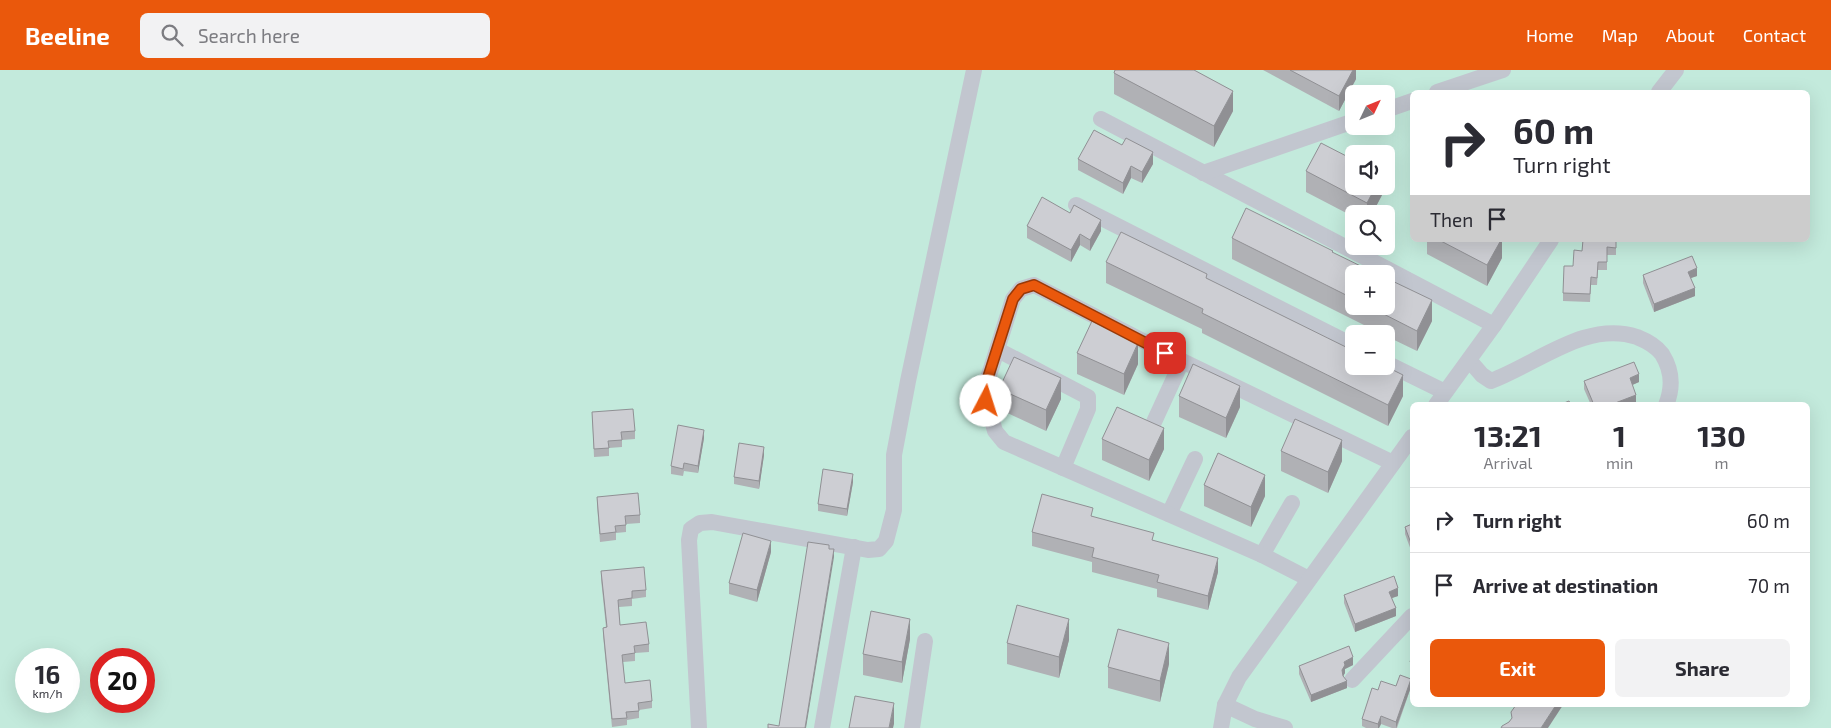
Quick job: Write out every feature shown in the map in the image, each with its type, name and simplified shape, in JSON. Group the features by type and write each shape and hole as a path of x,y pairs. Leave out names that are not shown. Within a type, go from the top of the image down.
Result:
{"street":[{"path":"699,728 689,540 692,529 700,523 712,522 868,550 879,549 886,541 894,510 894,455 974,70"},
{"path":"1443,90 1503,70"},
{"path":"1661,90 1676,70"},
{"path":"1395,107 1410,102"},
{"path":"1101,120 1494,325"},
{"path":"1203,173 1345,124"},
{"path":"1076,206 1345,341"},
{"path":"1395,368 1441,399 1550,242"},
{"path":"1309,580 1262,556 1004,442 995,431 984,390 1013,299 1021,289 1034,285 1182,361 1394,464"},
{"path":"1469,360 1482,375 1491,380 1581,338 1606,333 1626,333 1641,338 1657,347 1667,363 1671,383 1667,402"},
{"path":"998,350 1088,397 1088,409 1063,468"},
{"path":"1154,422 1182,361"},
{"path":"1221,728 1225,705 1239,677 1410,440"},
{"path":"1169,514 1195,459"},
{"path":"1262,556 1292,503"},
{"path":"822,728 854,548"},
{"path":"1352,680 1410,618"},
{"path":"912,728 925,641"},
{"path":"1225,705 1255,719 1285,728"}],"green space":[{"path":"0,70 1831,70 1831,728 0,728"}],"building":[{"path":"1115,70 1194,70 1233,91 1214,126 1114,73"},
{"path":"1290,70 1353,70 1339,96"},
{"path":"1094,130 1122,145 1126,138 1153,152 1142,172 1131,166 1123,183 1078,159"},
{"path":"1321,143 1345,155 1345,191 1306,171"},
{"path":"1352,195 1371,195 1367,203"},
{"path":"1042,197 1070,213 1074,205 1101,220 1090,240 1080,234 1071,250 1027,226"},
{"path":"1246,208 1359,265 1345,265 1345,294 1232,238"},
{"path":"1121,232 1207,274 1206,278 1345,347 1345,375 1395,375 1395,371 1403,375 1388,405 1202,313 1203,309 1106,262"},
{"path":"1443,242 1500,242 1487,265"},
{"path":"1583,242 1616,242 1616,248 1607,247 1607,262 1598,262 1597,278 1591,277 1590,294 1563,293 1564,266 1573,266 1574,250 1582,251"},
{"path":"1692,256 1697,268 1688,272 1695,288 1654,304 1643,275"},
{"path":"1395,282 1432,300 1417,331 1386,315 1395,315"},
{"path":"1092,321 1138,343 1124,374 1077,353"},
{"path":"1014,357 1061,378 1046,410 999,389"},
{"path":"1634,362 1639,374 1630,378 1636,395 1618,402 1593,402 1584,381"},
{"path":"1193,364 1240,386 1226,418 1179,396"},
{"path":"1117,407 1164,428 1149,460 1102,439"},
{"path":"633,409 635,431 621,432 622,440 608,441 609,448 594,449 592,412"},
{"path":"1295,419 1342,440 1328,472 1281,451"},
{"path":"678,425 704,430 698,466 684,463 683,469 671,466"},
{"path":"739,443 764,447 759,481 734,477"},
{"path":"1218,453 1265,475 1251,507 1204,485"},
{"path":"823,469 853,474 847,509 818,504"},
{"path":"638,493 640,515 625,516 626,525 615,526 616,532 600,534 597,497"},
{"path":"1042,494 1093,508 1091,516 1154,533 1152,540 1218,558 1208,596 1157,582 1159,575 1092,557 1094,548 1032,532"},
{"path":"1410,525 1410,541 1405,527"},
{"path":"743,533 771,541 757,590 729,583"},
{"path":"808,542 829,545 829,549 834,549 805,728 768,728 768,724 779,726"},
{"path":"644,567 646,590 632,591 632,598 618,600 620,625 646,622 649,644 634,646 635,653 622,655 625,683 650,680 652,701 638,703 639,711 626,712 627,718 612,719 603,628 607,627 601,571"},
{"path":"1394,576 1398,588 1389,592 1396,608 1355,624 1344,595"},
{"path":"1017,605 1069,619 1059,657 1007,643"},
{"path":"871,611 910,619 902,662 863,654"},
{"path":"1118,629 1169,643 1160,681 1108,667"},
{"path":"1349,646 1353,657 1344,662 1345,665 1342,670 1343,676 1347,681 1311,695 1299,666"},
{"path":"1400,675 1410,679 1396,722 1381,716 1378,724 1362,719 1372,688 1378,690 1381,681 1396,686"},
{"path":"855,696 894,703 889,728 849,728"},
{"path":"1515,707 1555,707 1541,728 1501,728 1512,718 1511,712"}],"route":[{"path":"986,401 984,390 1013,299 1021,289 1034,285 1165,353"}]}
